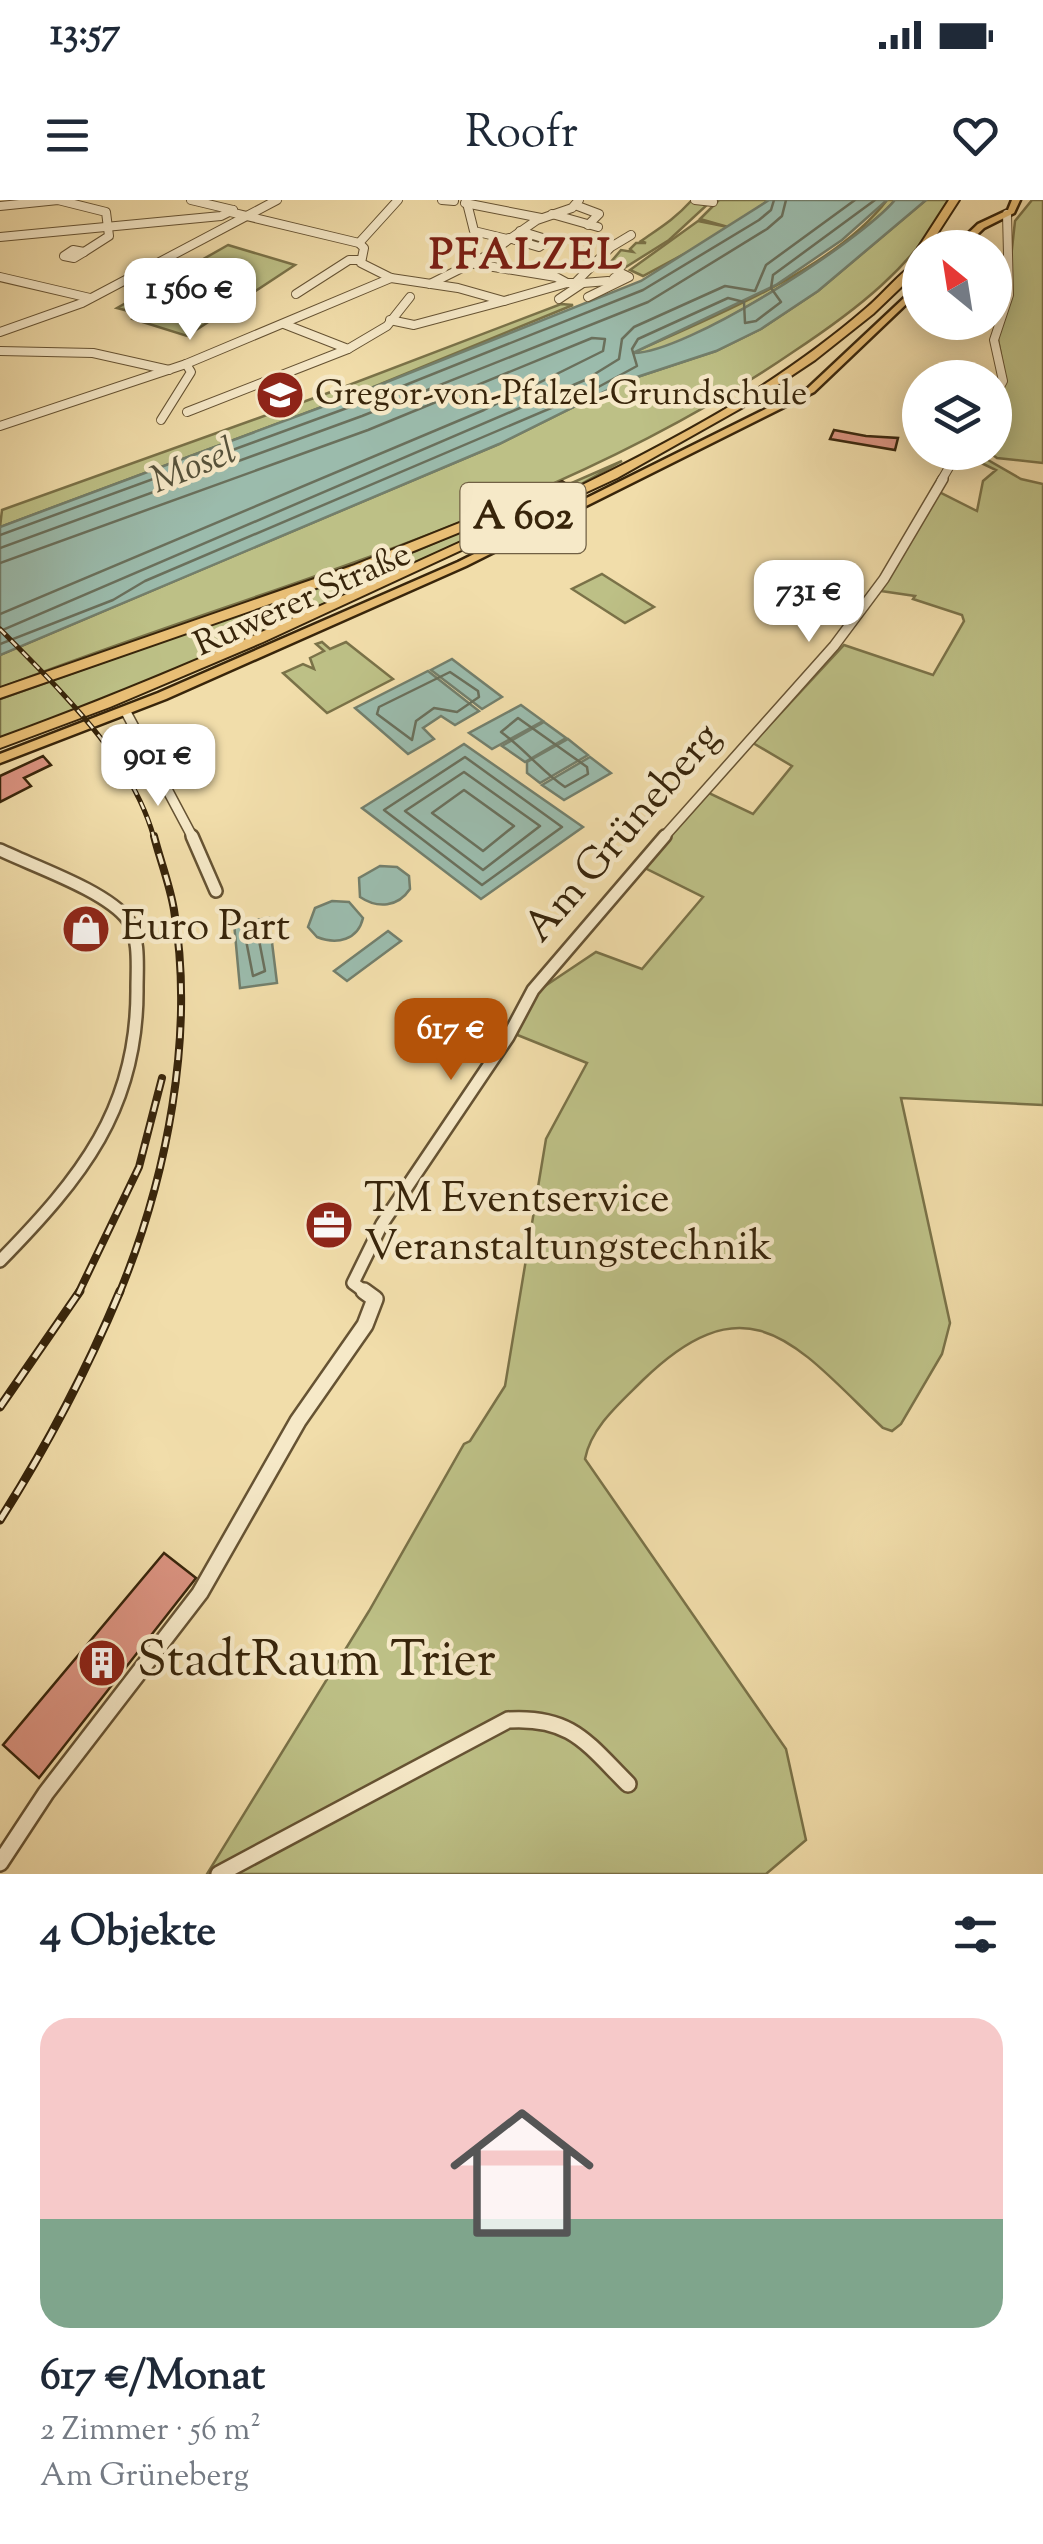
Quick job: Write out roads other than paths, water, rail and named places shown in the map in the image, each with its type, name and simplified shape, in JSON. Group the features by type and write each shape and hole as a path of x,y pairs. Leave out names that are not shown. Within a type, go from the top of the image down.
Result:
{"highway":[{"name":"A 602","path":"934,230 954,200"},
{"path":"945,230 964,200"},
{"name":"A 602","path":"0,693 441,538 611,463 786,363 871,299 902,268"},
{"name":"A 602","path":"0,743 223,656 630,464 722,412 832,341 902,279"}],"main road":[{"path":"977,230 1007,214 1016,200"},
{"name":"Ruwerer Straße","path":"0,759 126,712 528,533 812,390 902,303"}],"street":[{"path":"0,206 58,200 106,212 110,236 84,252"},
{"path":"191,200 245,217 359,243 364,248 360,260"},
{"path":"232,200 232,211"},
{"path":"0,332 90,298 276,200"},
{"path":"359,243 398,200"},
{"path":"442,200 454,202"},
{"path":"696,200 713,202"},
{"path":"520,231 549,240 538,247 474,231 466,202 541,218"},
{"path":"430,284 484,256 541,218 577,203 599,214 588,225"},
{"path":"0,237 232,211"},
{"path":"552,214 598,228"},
{"path":"998,360 994,340 1009,294 1007,214"},
{"path":"390,320 414,325 575,283 614,277 629,279 586,298 570,303 559,299 575,283 610,247 631,235"},
{"path":"484,256 506,270"},
{"path":"296,294 349,260 360,260 391,278 504,302"},
{"path":"468,263 556,276 575,283"},
{"path":"0,277 90,298"},
{"path":"0,426 186,364 391,278"},
{"path":"187,412 348,349 390,320 414,294"},
{"path":"284,324 348,349"},
{"path":"0,351 93,354 169,370"},
{"path":"161,420 191,372 186,364"},
{"name":"Am Grüneberg","path":"3,1854 83,1742 199,1595 246,1522 273,1462 334,1367 361,1334 375,1307 375,1300 354,1283 382,1224 508,1037 533,990 592,917 834,646 884,579 948,470"},
{"path":"126,712 175,797 216,891"},
{"path":"0,850 118,910 131,927 139,1026 126,1090 100,1146 0,1261"},
{"path":"219,1874 508,1720 542,1716 564,1722 628,1784"}],"water":[{"name":"Mosel","path":"769,200 887,200 842,240 776,285 633,353 691,335 770,293 847,242 895,200 926,200 818,291 761,329 716,351 628,380 499,444 0,655 0,527 354,395 641,281"},
{"path":"452,659 502,697 482,709 431,670"},
{"path":"428,671 479,711 455,725 441,716 423,728 434,739 408,754 355,708"},
{"path":"521,705 543,721 492,749 469,733"},
{"path":"544,722 566,738 525,762 502,746"},
{"path":"568,739 588,755 540,783 527,773 527,762"},
{"path":"464,744 583,827 481,899 362,808"},
{"path":"590,757 611,773 564,800 542,785"},
{"path":"380,866 397,867 409,876 410,889 394,903 381,904 360,897 359,878"},
{"path":"332,901 349,902 363,918 357,931 346,939 317,937 308,927 315,908"},
{"path":"269,918 277,983 240,988 234,923"},
{"path":"388,931 401,941 347,981 334,971"}],"railway":[{"path":"0,629 110,751 143,808 154,838"},
{"path":"119,1294 151,1203 178,1056 180,958 172,901 154,836"},
{"path":"78,1294 139,1167 162,1078"},
{"path":"0,1520 65,1408 120,1291"},
{"path":"0,1407 78,1294"}],"place":[{"name":"Gregor-von-Pfalzel-Grundschule","path":"280,395"},
{"name":"Euro Part","path":"86,929"},
{"name":"TM Eventservice Veranstaltungstechnik","path":"329,1225"},
{"name":"StadtRaum Trier","path":"102,1663"}],"district":[{"name":"PFALZEL","path":"527,258"}]}
